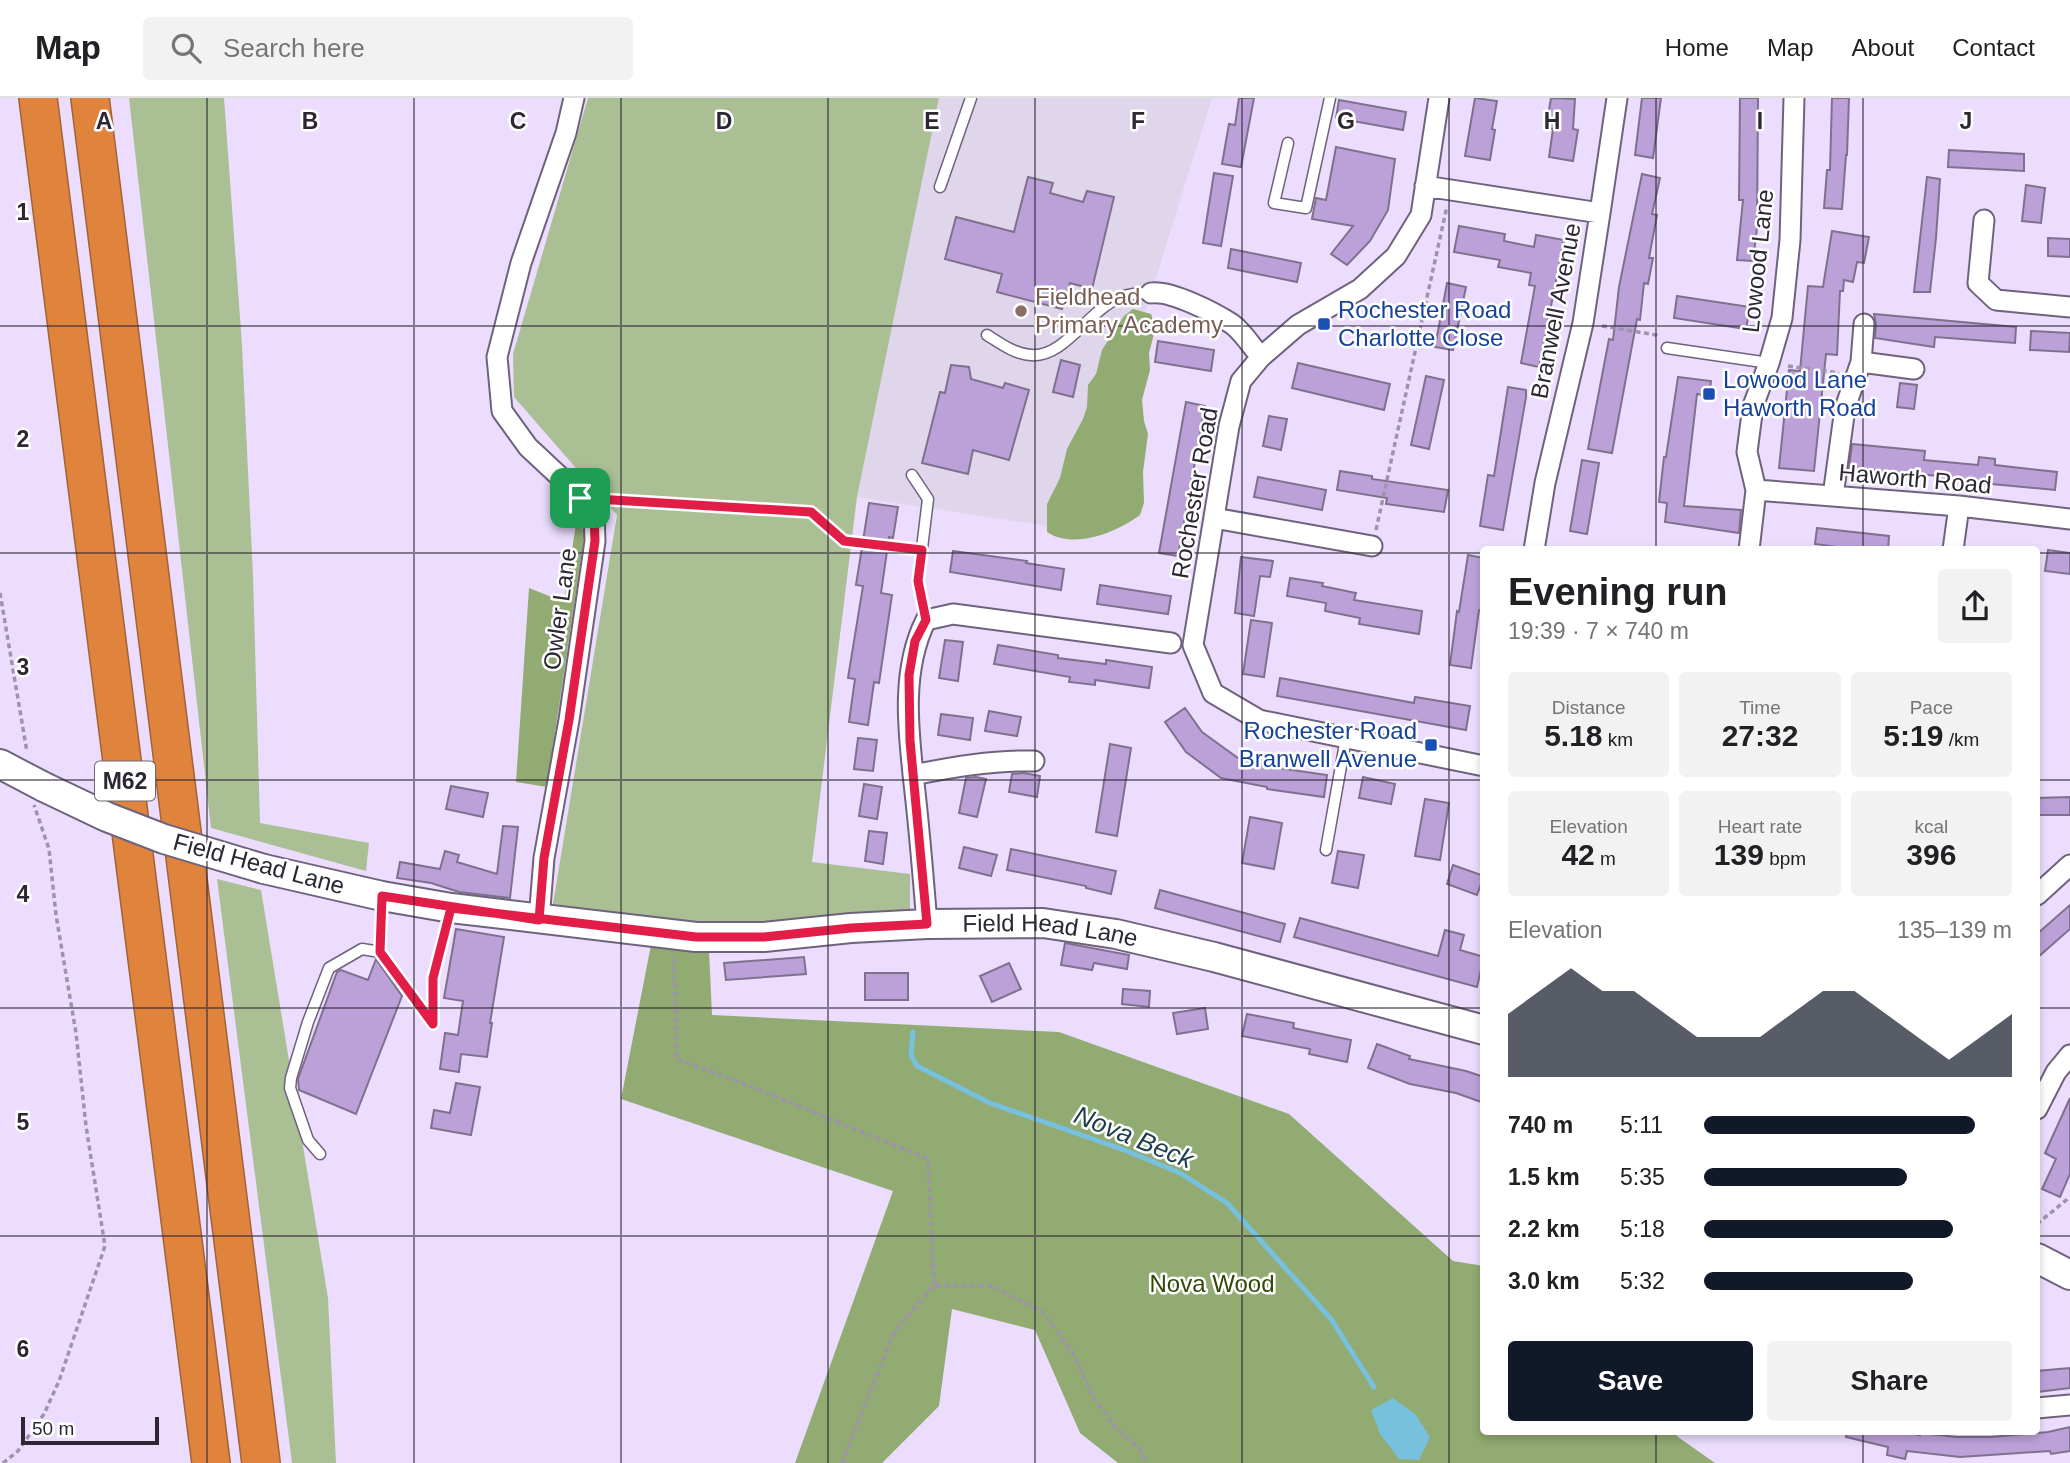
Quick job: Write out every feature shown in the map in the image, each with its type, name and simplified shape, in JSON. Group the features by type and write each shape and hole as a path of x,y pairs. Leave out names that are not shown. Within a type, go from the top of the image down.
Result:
{"highway":[{"name":"M62","path":"38,98 211,1463"},
{"name":"M62","path":"90,98 261,1463"}],"main road":[{"name":"Field Head Lane","path":"0,764 107,817 164,839 264,869 382,896 539,920 696,937 764,937 927,924 1043,923 1116,934 1214,957 1480,1029"},
{"path":"2040,1260 2070,1275"}],"street":[{"name":"Owler Lane","path":"539,920 544,858 569,720 595,541 594,514 528,447 502,411 497,357 521,263 566,133 574,98"},
{"name":"Rochester Road","path":"1439,98 1421,215 1396,256 1360,289 1298,325 1261,357 1241,381 1229,426 1193,645 1213,692 1259,720 1480,765"},
{"path":"1600,213 1617,98"},
{"name":"Lowood Lane","path":"1749,546 1756,490 1747,452 1753,406 1782,318 1790,240 1794,98"},
{"name":"Branwell Avenue","path":"1425,186 1600,213 1583,323 1545,483 1535,546"},
{"path":"1984,220 1978,283 1996,300 2070,307"},
{"path":"1151,293 1161,291 1234,325 1261,357"},
{"path":"1833,496 1845,408 1858,368 1864,324"},
{"path":"1858,368 1914,369"},
{"name":"Haworth Road","path":"1756,490 1959,506 2070,519"},
{"path":"1954,546 1959,506"},
{"path":"1214,518 1372,546"},
{"path":"927,924 910,741 909,675 915,641 926,620 953,614 1171,643"},
{"path":"914,775 1009,760 1034,761"},
{"path":"2040,892 2070,865"},
{"path":"2040,1102 2056,1072 2070,1055"},
{"path":"2040,1408 2070,1405"}],"lane":[{"path":"940,187 971,98"},
{"path":"1288,143 1274,203 1306,208 1330,98"},
{"path":"987,335 1014,351 1032,355 1048,353 1063,343 1095,313 1118,298 1133,293 1151,293"},
{"path":"1667,348 1769,363"},
{"path":"912,475 928,499 918,581 926,620"},
{"path":"1326,850 1346,738"},
{"path":"382,896 380,952 433,1024 433,978 451,908"},
{"path":"320,1154 307,1140 290,1088 291,1078 329,968 362,950 380,952"}],"path":[{"path":"1372,546 1451,190"},
{"path":"1583,323 1656,335 1667,348"},
{"path":"1769,363 1858,368"},
{"path":"580,498 811,512 844,541 922,550"},
{"path":"0,593 35,782 34,811 49,849 56,915 76,1033 86,1126 105,1246 59,1381 44,1414 18,1451 3,1463"},
{"path":"674,935 677,1059 928,1159 934,1286 894,1332 842,1463"},
{"path":"2040,1222 2070,1197"},
{"path":"934,1286 992,1286 1043,1312 1074,1355 1094,1399 1117,1429 1139,1448 1147,1463"}],"shaded area":[{"name":"Fieldhead Primary Academy","path":"939,98 1212,98 1140,329 1073,530 857,497"}],"green space":[{"path":"129,98 224,98 242,345 253,576 260,823 369,843 366,871 211,828"},
{"path":"588,98 939,98 857,497 812,862 910,874 910,915 701,929 552,910 617,515 514,397 513,354"},
{"path":"1133,309 1151,314 1154,323 1149,353 1150,370 1142,400 1148,434 1143,472 1144,503 1140,515 1108,533 1082,539 1058,537 1047,532 1047,504 1060,478 1067,449 1083,419 1087,407 1088,385 1096,374 1102,350 1124,316"},
{"path":"576,524 585,531 547,787 516,782 529,588 564,602"},
{"path":"217,879 261,890 328,1298 336,1463 292,1463"},
{"name":"Nova Wood","path":"651,945 709,951 712,1015 1059,1032 1289,1114 1453,1261 1480,1265 1480,1435 1676,1435 1715,1463 1118,1463 1080,1433 1035,1330 952,1309 939,1406 882,1463 795,1463 893,1191 621,1099"}],"water":[{"path":"1393,1398 1415,1414 1430,1437 1419,1460 1399,1459 1380,1434 1371,1410"}],"building":[{"path":"1239,98 1254,98 1241,167 1222,164 1229,124 1235,125"},
{"path":"1475,98 1497,101 1490,160 1465,156"},
{"path":"1551,98 1575,99 1573,129 1578,130 1573,161 1549,157 1553,129 1546,128"},
{"path":"1642,98 1661,98 1653,158 1635,155"},
{"path":"1740,98 1758,98 1757,228 1753,261 1737,260 1743,200 1739,200"},
{"path":"1832,98 1849,98 1842,209 1824,208 1827,170 1830,170"},
{"path":"1339,100 1406,112 1403,130 1336,118"},
{"path":"1336,147 1395,159 1388,210 1370,241 1347,265 1331,254 1353,226 1312,219 1316,198 1326,200"},
{"path":"1949,150 2024,154 2024,171 1948,167"},
{"path":"1214,173 1233,176 1221,246 1203,243"},
{"path":"1642,174 1660,178 1652,214 1657,215 1649,258 1653,258 1648,284 1644,283 1640,320 1637,319 1612,453 1588,449 1609,339 1613,340 1619,287"},
{"path":"1028,177 1053,183 1050,193 1083,202 1087,191 1114,197 1092,289 1070,283 1062,309 997,292 1002,274 945,259 956,217 1014,232"},
{"path":"1927,177 1940,179 1930,292 1914,292"},
{"path":"2026,185 2045,188 2041,223 2022,221"},
{"path":"1459,226 1505,234 1504,241 1534,247 1536,235 1564,240 1539,367 1521,363 1535,286 1529,285 1531,273 1498,267 1500,260 1454,252"},
{"path":"1832,231 1869,237 1864,263 1857,262 1853,282 1844,280 1843,291 1840,291 1837,355 1826,354 1814,471 1779,468 1789,370 1800,371 1808,286 1823,287"},
{"path":"2048,238 2070,239 2070,257 2048,256"},
{"path":"1231,249 1301,263 1297,282 1228,268"},
{"path":"1447,283 1466,287 1453,350 1435,347"},
{"path":"1677,296 1750,307 1746,329 1674,318"},
{"path":"1874,314 2016,327 2015,343 1935,337 1934,347 1875,338"},
{"path":"2031,331 2070,333 2069,352 2030,350"},
{"path":"1158,341 1214,350 1211,371 1155,362"},
{"path":"1061,360 1080,365 1073,397 1053,392"},
{"path":"1298,363 1390,384 1384,410 1292,388"},
{"path":"951,365 969,367 971,379 1003,388 1005,383 1029,390 1009,460 973,450 968,474 922,463 940,392 945,393"},
{"path":"1426,376 1444,380 1429,449 1411,445"},
{"path":"1678,377 1711,381 1709,396 1697,394 1684,506 1741,510 1739,533 1665,522 1667,503 1659,502"},
{"path":"1900,383 1917,385 1914,409 1897,407"},
{"path":"1508,387 1526,390 1526,397 1503,530 1480,526 1488,475 1494,476"},
{"path":"1186,402 1205,406 1178,556 1159,553"},
{"path":"1269,416 1287,419 1281,450 1263,446"},
{"path":"1852,444 1925,451 1924,460 1978,465 1979,457 1995,459 1995,465 2057,472 2055,490 1849,468"},
{"path":"1582,460 1599,463 1587,534 1570,531"},
{"path":"1340,471 1372,476 1372,479 1448,490 1444,512 1386,504 1387,498 1337,490"},
{"path":"1258,477 1326,490 1322,510 1254,497"},
{"path":"869,503 898,507 893,538 889,537 881,593 892,595 879,683 874,682 868,725 849,722 855,679 848,678 863,586 856,585"},
{"path":"1817,528 1889,536 1888,546 1815,544"},
{"path":"2048,550 2070,553 2070,574 2045,571"},
{"path":"953,551 1064,569 1061,590 950,572"},
{"path":"1468,555 1480,557 1480,610 1471,668 1450,665 1457,611 1459,612"},
{"path":"1241,557 1273,561 1270,577 1260,576 1254,616 1235,613"},
{"path":"1290,578 1323,583 1322,586 1356,593 1354,600 1422,611 1419,634 1359,624 1360,618 1325,611 1326,603 1287,596"},
{"path":"1100,585 1171,596 1168,614 1097,604"},
{"path":"1251,620 1272,623 1264,677 1243,674"},
{"path":"945,640 963,642 958,681 939,678"},
{"path":"998,645 1058,655 1058,658 1106,664 1106,660 1152,667 1149,688 1095,680 1095,685 1069,682 1070,677 994,664"},
{"path":"1280,678 1414,703 1415,697 1470,706 1466,730 1277,696"},
{"path":"1185,708 1202,732 1238,758 1264,766 1327,775 1324,797 1267,789 1221,778 1186,752 1165,722"},
{"path":"989,711 1021,717 1017,736 985,731"},
{"path":"941,714 973,718 970,740 938,735"},
{"path":"858,738 877,740 873,771 854,769"},
{"path":"1110,744 1131,748 1117,836 1096,832"},
{"path":"1012,774 1040,776 1037,797 1009,792"},
{"path":"1363,777 1395,784 1391,804 1359,798"},
{"path":"966,778 986,779 977,817 959,813"},
{"path":"864,784 882,787 877,819 859,816"},
{"path":"451,786 488,793 483,817 446,809"},
{"path":"2070,797 2070,815 2040,815 2040,798"},
{"path":"1425,799 1449,803 1440,860 1415,856"},
{"path":"1250,817 1282,823 1274,869 1242,863"},
{"path":"503,826 518,827 510,898 459,892 431,883 397,878 400,862 440,869 445,851 459,855 457,862 497,874"},
{"path":"869,831 887,833 883,864 865,861"},
{"path":"964,847 997,855 991,876 959,868"},
{"path":"1011,849 1116,871 1111,894 1086,886 1007,870"},
{"path":"1338,851 1364,855 1358,888 1332,883"},
{"path":"1453,865 1480,875 1477,895 1447,884"},
{"path":"1160,890 1285,924 1280,942 1155,908"},
{"path":"2070,905 2070,929 2040,955 2040,931"},
{"path":"1300,918 1438,956 1445,930 1464,935 1460,950 1480,956 1477,987 1294,937"},
{"path":"456,929 504,937 487,1057 461,1054 459,1072 440,1069 445,1033 458,1035 463,1001 444,998"},
{"path":"1065,943 1129,955 1127,969 1094,963 1092,970 1061,965"},
{"path":"804,957 806,974 726,980 724,963"},
{"path":"376,959 402,996 356,1114 299,1090 298,1079 337,972 341,970 368,980"},
{"path":"1009,963 1021,989 992,1002 980,976"},
{"path":"865,973 908,973 908,1000 865,1000"},
{"path":"1123,989 1150,991 1149,1007 1122,1004"},
{"path":"1205,1008 1208,1029 1177,1034 1173,1013"},
{"path":"1247,1014 1294,1023 1293,1028 1351,1040 1347,1062 1309,1054 1310,1049 1242,1036"},
{"path":"1377,1044 1410,1056 1409,1059 1480,1076 1480,1102 1456,1093 1410,1084 1368,1068"},
{"path":"456,1083 480,1087 471,1135 431,1128 434,1110 450,1113"},
{"path":"2070,1098 2070,1174 2060,1197 2042,1189 2056,1159 2045,1153"},
{"path":"2070,1368 2070,1388 2040,1392 2040,1371"},
{"path":"2070,1427 2070,1451 1960,1457 1907,1451 1905,1459 1887,1455 1888,1447 1846,1437 1991,1437 2040,1435 2040,1433"}],"waterway":[{"name":"Nova Beck","path":"913,1032 911,1055 917,1066 990,1103 1127,1151 1180,1173 1227,1203 1331,1319 1374,1387"}],"place":[{"name":"Fieldhead Primary Academy","path":"1021,311"},
{"name":"Rochester Road Charlotte Close","path":"1324,324"},
{"name":"Lowood Lane Haworth Road","path":"1709,394"},
{"name":"Rochester Road Branwell Avenue","path":"1431,745"}],"route":[{"path":"580,498 594,514 595,541 569,720 544,858 539,920 382,896 380,952 433,1024 433,978 451,908 539,920 696,937 764,937 927,924 910,741 909,675 915,641 926,620 918,581 922,550 844,541 811,512 580,498"}]}
